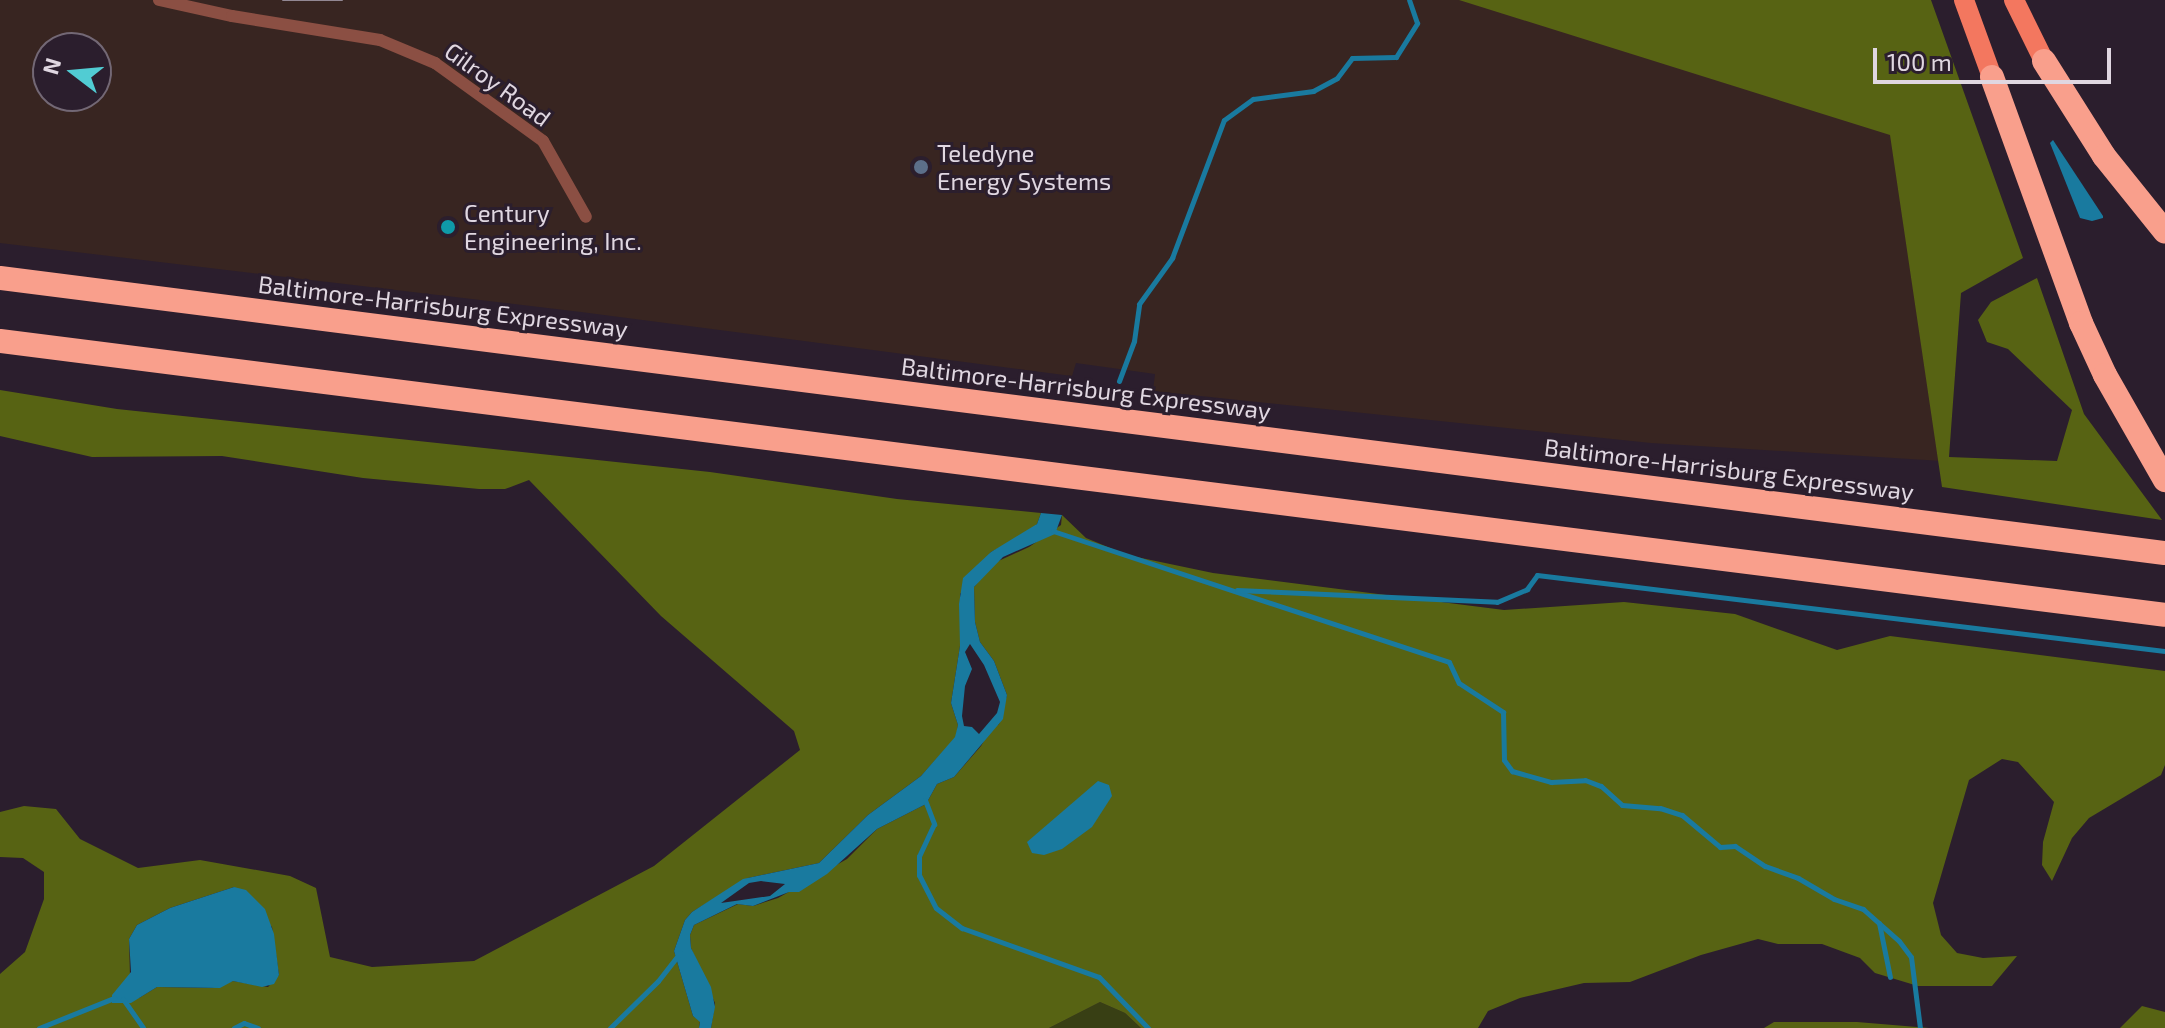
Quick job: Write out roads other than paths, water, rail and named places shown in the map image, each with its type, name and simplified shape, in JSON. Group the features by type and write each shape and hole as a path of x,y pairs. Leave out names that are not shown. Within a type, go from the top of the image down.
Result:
{"highway":[{"path":"2044,61 2104,156 2165,232"},
{"path":"1992,77 2081,323 2105,375 2165,480"},
{"name":"Baltimore-Harrisburg Expressway","path":"0,278 2165,553"},
{"path":"0,341 2165,615"}],"main road":[{"path":"1964,0 1992,77"},
{"path":"2014,0 2044,61"}],"street":[{"name":"Gilroy Road","path":"159,0 232,16 380,40 435,63 543,141 586,217"}],"water":[{"path":"2053,140 2103,218 2092,221 2080,218 2050,143"},
{"path":"1041,513 1062,515 1055,534 1003,557 974,587 975,622 980,642 994,661 1007,695 1003,719 954,777 937,784 926,804 877,829 827,874 799,892 789,892 753,906 737,904 694,925 690,935 691,948 711,987 715,1007 711,1028 699,1028 700,1022 693,1016 674,951 685,920 692,912 743,879 819,863 868,815 921,776 955,737 958,725 951,703 960,646 959,604 963,578 991,552 1037,524","holes":["970,644 984,665 1000,702 997,713 979,734 972,727 964,726 962,716 965,686 972,669 965,652","749,883 785,884 770,896 721,903"]},
{"path":"1098,781 1109,785 1112,796 1092,827 1062,849 1044,855 1032,853 1027,842"},
{"path":"234,887 246,890 265,909 274,934 279,975 274,984 262,987 233,981 220,988 157,987 131,1003 112,1003 112,995 131,972 129,939 137,925 170,908"}],"waterway":[{"path":"1119,381 1134,341 1139,304 1172,258 1224,120 1253,99 1313,91 1337,78 1352,58 1396,57 1417,23 1409,0"},
{"path":"1053,531 1449,662 1459,683 1503,712 1504,760 1512,771 1551,782 1585,780 1601,786 1622,805 1660,808 1682,815 1720,847 1735,846 1765,866 1798,878 1834,899 1863,909 1899,941 1911,957 1920,1028"},
{"path":"1237,590 1497,602 1527,589 1537,575 2165,651"},
{"path":"925,800 934,824 919,856 919,875 936,908 962,928 1099,977 1148,1028"},
{"path":"1879,923 1890,977"},
{"path":"610,1028 658,981 680,953"},
{"path":"39,1028 114,998"},
{"path":"123,999 143,1028"},
{"path":"234,1028 244,1023 258,1028"}],"tram line":[{"path":"283,0 342,0"}],"place":[{"name":"Teledyne Energy Systems","path":"921,167"},
{"name":"Century Engineering, Inc.","path":"448,227"}]}
